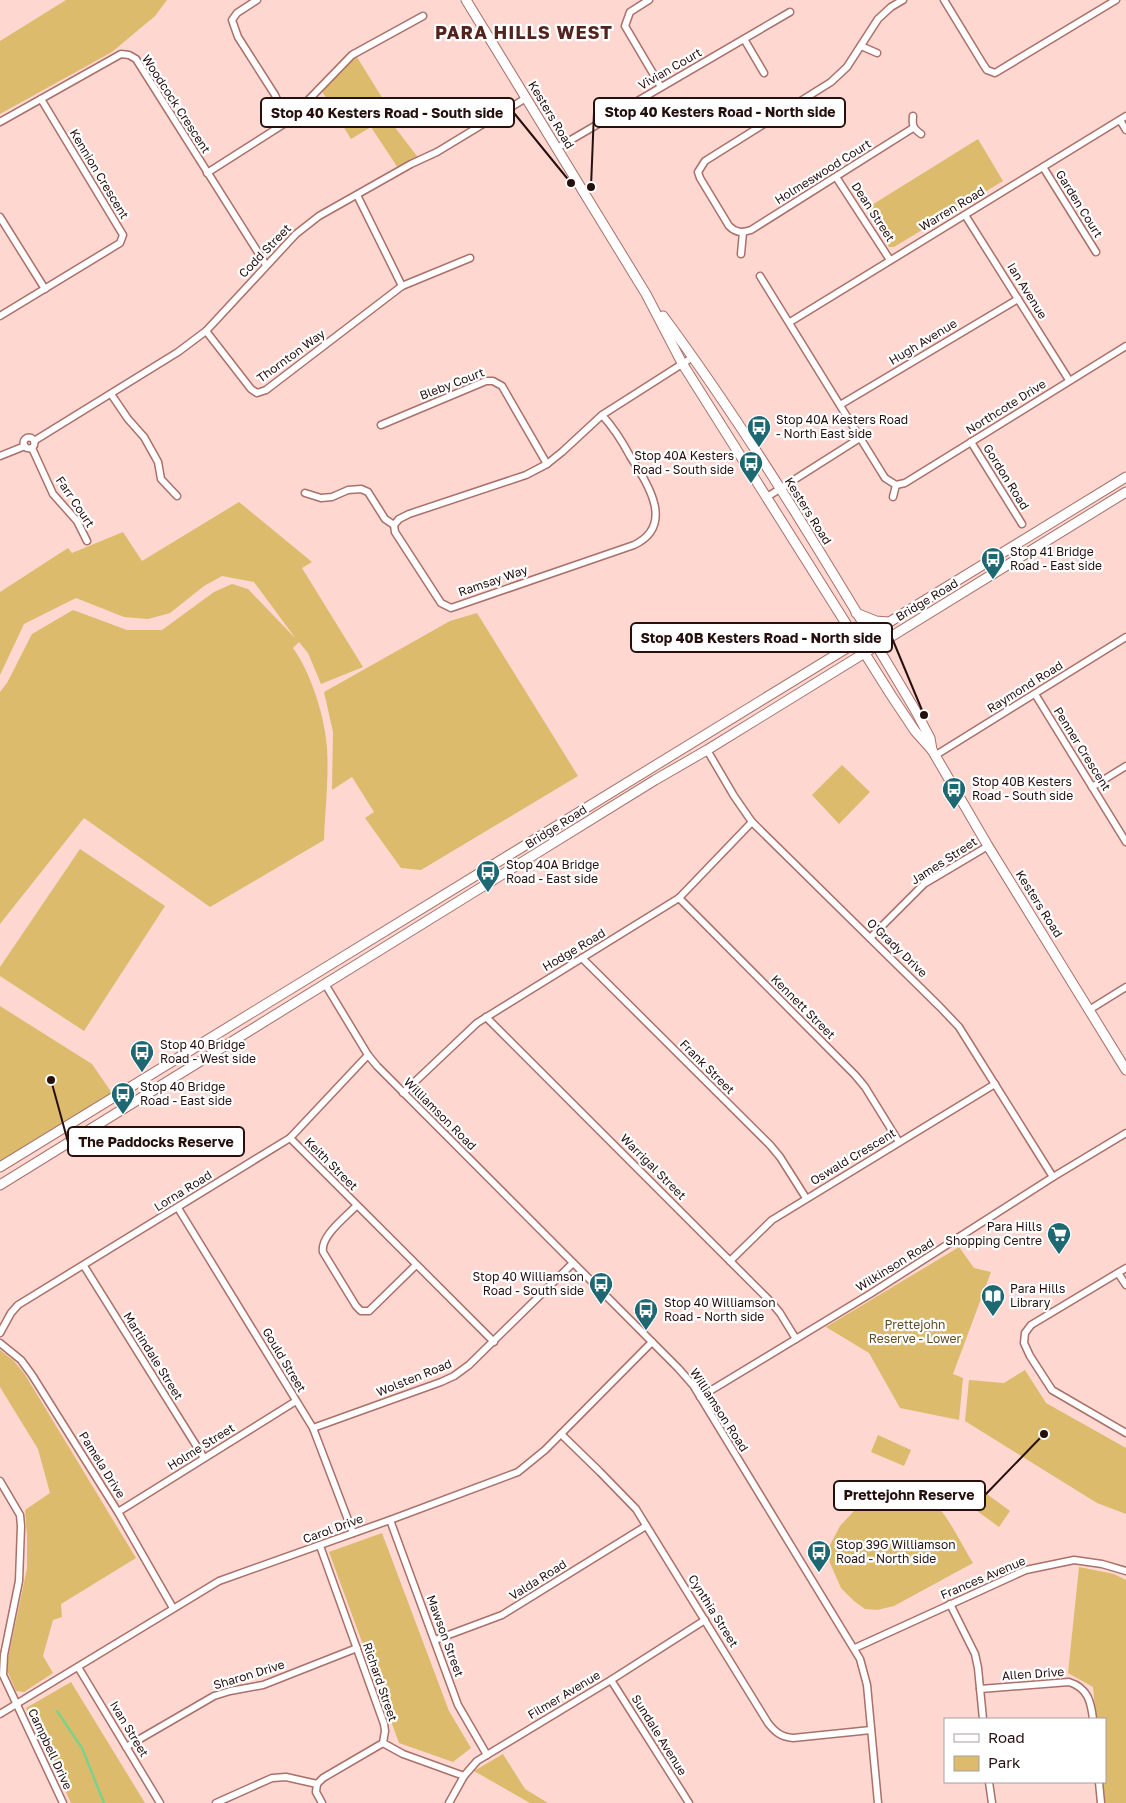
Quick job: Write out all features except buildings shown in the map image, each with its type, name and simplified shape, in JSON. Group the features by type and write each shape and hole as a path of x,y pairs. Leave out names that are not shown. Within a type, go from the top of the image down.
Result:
{"main road":[{"name":"Kesters Road","path":"466,0 646,294 682,363 915,730 934,753 988,846 1126,1070"},
{"name":"Kesters Road","path":"646,294 693,357 779,489 924,726 934,753"},
{"name":"Bridge Road","path":"0,1166 1126,477"},
{"name":"Bridge Road","path":"0,1185 647,785 1126,492"},
{"path":"856,613 876,621 888,622"},
{"path":"699,738 707,750"},
{"path":"434,900 442,912"},
{"path":"317,971 325,984"},
{"path":"205,1040 214,1052"}],"street":[{"path":"257,0 237,13 232,20 238,37 275,95 287,122"},
{"path":"649,0 630,12 625,26 661,87"},
{"path":"741,254 743,232 734,230 729,226 700,178 698,172 700,167 705,161 831,82 847,67 878,19 903,0"},
{"path":"944,0 987,70 996,73 1116,0"},
{"name":"Vivian Court","path":"557,148 790,12"},
{"path":"207,173 287,122 352,55 423,16"},
{"path":"744,39 764,72"},
{"path":"860,46 878,53"},
{"name":"Woodcock Crescent","path":"0,122 121,54 129,55 136,60 266,265"},
{"name":"Codd Street","path":"28,447 24,442 26,439 32,438 34,441 178,352 206,331 296,234 319,216 411,164 437,152 526,98"},
{"name":"Kennion Crescent","path":"0,316 120,243 123,235 41,99"},
{"path":"913,116 913,128 922,134"},
{"path":"1123,118 1126,130"},
{"name":"Warren Road","path":"790,322 1123,118"},
{"name":"Holmeswood Court","path":"743,232 751,230 913,128"},
{"name":"Garden Court","path":"1043,167 1096,252"},
{"name":"Dean Street","path":"836,176 890,260"},
{"path":"357,195 402,286"},
{"name":"Ian Avenue","path":"965,214 1070,380"},
{"path":"0,217 45,288"},
{"name":"Thornton Way","path":"206,331 251,389 257,393 266,390 402,286 470,258"},
{"path":"760,276 885,478 896,484 893,498"},
{"name":"Hugh Avenue","path":"840,405 1018,299"},
{"name":"Northcote Drive","path":"896,484 905,483 1126,346"},
{"path":"394,525 399,519 409,514 526,476 547,464 562,452 602,414 693,357"},
{"name":"Bleby Court","path":"382,425 486,380 494,381 502,386 547,464"},
{"path":"111,394 128,419 144,437 158,462 161,479 177,496"},
{"name":"Ramsay Way","path":"305,493 321,498 332,497 348,490 361,489 368,492 385,518 394,525 399,539 441,603 451,608 641,541 652,529 656,512 648,484 602,414"},
{"path":"767,497 860,438"},
{"name":"Gordon Road","path":"971,442 1022,524"},
{"path":"0,456 28,447"},
{"name":"Farr Court","path":"28,447 53,494 76,521 87,541"},
{"name":"Raymond Road","path":"934,753 1035,694 1126,637"},
{"name":"Penner Crescent","path":"1035,694 1126,842"},
{"name":"O'Grady Drive","path":"707,750 752,822 953,1020 965,1036 1053,1177"},
{"path":"1092,787 1126,766"},
{"name":"Hodge Road","path":"403,1093 472,1027 486,1017 678,898 752,822"},
{"name":"James Street","path":"870,938 924,884 988,846"},
{"name":"Kennett Street","path":"678,898 865,1086 899,1142"},
{"name":"Frank Street","path":"582,958 770,1146 780,1157 806,1198"},
{"name":"Williamson Road","path":"325,984 368,1055 403,1093 678,1368 700,1397 855,1648 865,1674 878,1803"},
{"path":"1089,1010 1126,987"},
{"name":"Warrigal Street","path":"486,1017 730,1260 775,1307 796,1339"},
{"name":"Lorna Road","path":"0,1333 11,1313 18,1305 290,1138 368,1055"},
{"name":"Oswald Crescent","path":"730,1260 772,1220 995,1084"},
{"name":"Wilkinson Road","path":"700,1397 920,1263 1053,1177 1126,1133"},
{"name":"Keith Street","path":"290,1138 494,1342"},
{"name":"Keith Street","path":"356,1206 327,1236 322,1246 323,1252 356,1306 361,1310 369,1311 416,1265"},
{"name":"Gould Street","path":"178,1208 313,1428 353,1533"},
{"name":"Wolsten Road","path":"313,1428 448,1379 469,1365 494,1342 573,1263"},
{"name":"Martindale Street","path":"84,1266 204,1458"},
{"path":"1126,1268 1031,1326 1025,1333 1024,1343 1052,1390 1126,1433"},
{"path":"1118,1273 1126,1285"},
{"name":"Pamela Drive","path":"0,1342 21,1360 32,1374 118,1512 173,1608"},
{"name":"Carol Drive","path":"0,1714 219,1581 320,1546 513,1474 532,1462 652,1342"},
{"name":"Holme Street","path":"118,1512 296,1401"},
{"name":"Cynthia Street","path":"561,1434 629,1502 646,1526 768,1723 779,1735 793,1738 871,1730"},
{"name":"Campbell Drive","path":"0,1482 20,1515 21,1526 19,1581 2,1654 3,1675 63,1803"},
{"name":"Mawson Street","path":"390,1520 458,1705 487,1755"},
{"name":"Valda Road","path":"435,1640 502,1614 646,1526"},
{"name":"Richard Street","path":"320,1546 384,1724 385,1731 382,1743"},
{"name":"Frances Avenue","path":"855,1648 1026,1570 1068,1560 1080,1560 1126,1571"},
{"path":"950,1604 974,1654 983,1718"},
{"name":"Filmer Avenue","path":"449,1803 472,1765 705,1620"},
{"name":"Sharon Drive","path":"126,1747 214,1696 263,1684 356,1648"},
{"name":"Ivan Street","path":"78,1667 160,1803"},
{"name":"Sundale Avenue","path":"611,1680 689,1803"},
{"name":"Allen Drive","path":"980,1689 1069,1682 1080,1686 1087,1694 1093,1718"},
{"path":"322,1803 316,1792 317,1784 323,1778 382,1743 403,1754 464,1776"},
{"path":"216,1803 272,1778 286,1777 317,1784"},
{"path":"990,1783 992,1803"},
{"path":"1100,1783 1101,1803"}],"green space":[{"path":"66,0 167,0 155,16 112,52 0,114 0,41"},
{"path":"355,54 386,104 384,113 420,160 400,171 371,127 351,139 320,88"},
{"path":"978,139 1003,181 894,247 889,247 867,208"},
{"path":"239,502 312,562 302,568 363,667 321,684 308,653 299,642 293,648 300,658 311,682 326,736 328,770 324,840 210,907 84,818 0,924 0,692 7,683 32,634 73,610 127,630 162,630 214,592 232,584 248,589 296,639 254,582 222,576 204,586 170,613 148,619 124,617 76,598 24,624 0,675 0,592 68,548 72,553 123,532 142,561"},
{"path":"477,613 578,776 421,870 401,868 365,818 374,812 352,777 332,790 333,732 324,692 450,621"},
{"path":"842,765 870,792 839,824 812,795"},
{"path":"80,849 165,906 84,1031 0,976 0,967"},
{"path":"0,1006 92,1064 114,1096 0,1167"},
{"name":"Prettejohn Reserve - Lower","path":"959,1247 974,1268 991,1272 953,1374 963,1378 959,1420 900,1408 869,1353 826,1327"},
{"path":"0,1350 13,1360 24,1373 136,1558 61,1604 62,1617 53,1620 43,1656 53,1673 24,1692 16,1691 6,1668 27,1568 25,1510 50,1493 38,1449 0,1387"},
{"path":"1025,1370 1046,1403 1126,1448 1126,1514 1097,1503 965,1421 969,1380 1004,1383"},
{"path":"878,1435 911,1450 904,1466 871,1452"},
{"path":"980,1489 1010,1511 999,1527 969,1505"},
{"path":"891,1494 916,1496 929,1501 939,1508 973,1563 894,1606 877,1610 865,1609 841,1588 830,1563 828,1549 840,1526 854,1511 873,1499"},
{"path":"382,1533 449,1711 471,1748 453,1762 399,1743 329,1552"},
{"path":"1079,1567 1114,1574 1126,1580 1126,1803 1105,1803 1103,1783 1106,1783 1106,1718 1096,1718 1093,1687 1068,1673"},
{"path":"71,1682 145,1803 71,1803 26,1708"},
{"path":"503,1754 525,1789 548,1803 530,1803 474,1771"}],"waterway":[{"path":"57,1711 82,1748 104,1803"}],"place":[{"name":"Stop 40 Kesters Road - South side","path":"571,183"},
{"name":"Stop 40 Kesters Road - North side","path":"591,187"},
{"name":"Stop 40A Kesters Road - North East side","path":"759,448"},
{"name":"Stop 40A Kesters Road - South side","path":"751,484"},
{"name":"Stop 41 Bridge Road - East side","path":"993,580"},
{"name":"Stop 40B Kesters Road - North side","path":"924,715"},
{"name":"Stop 40B Kesters Road - South side","path":"954,810"},
{"name":"Stop 40A Bridge Road - East side","path":"488,893"},
{"name":"Stop 40 Bridge Road - West side","path":"142,1073"},
{"name":"The Paddocks Reserve","path":"51,1080"},
{"name":"Stop 40 Bridge Road - East side","path":"123,1115"},
{"name":"Para Hills Shopping Centre","path":"1059,1255"},
{"name":"Stop 40 Williamson Road - South side","path":"601,1305"},
{"name":"Para Hills Library","path":"993,1317"},
{"name":"Stop 40 Williamson Road - North side","path":"646,1331"},
{"name":"Prettejohn Reserve","path":"1044,1434"},
{"name":"Stop 39G Williamson Road - North side","path":"819,1573"}],"district":[{"name":"PARA HILLS WEST","path":"524,33"}]}
